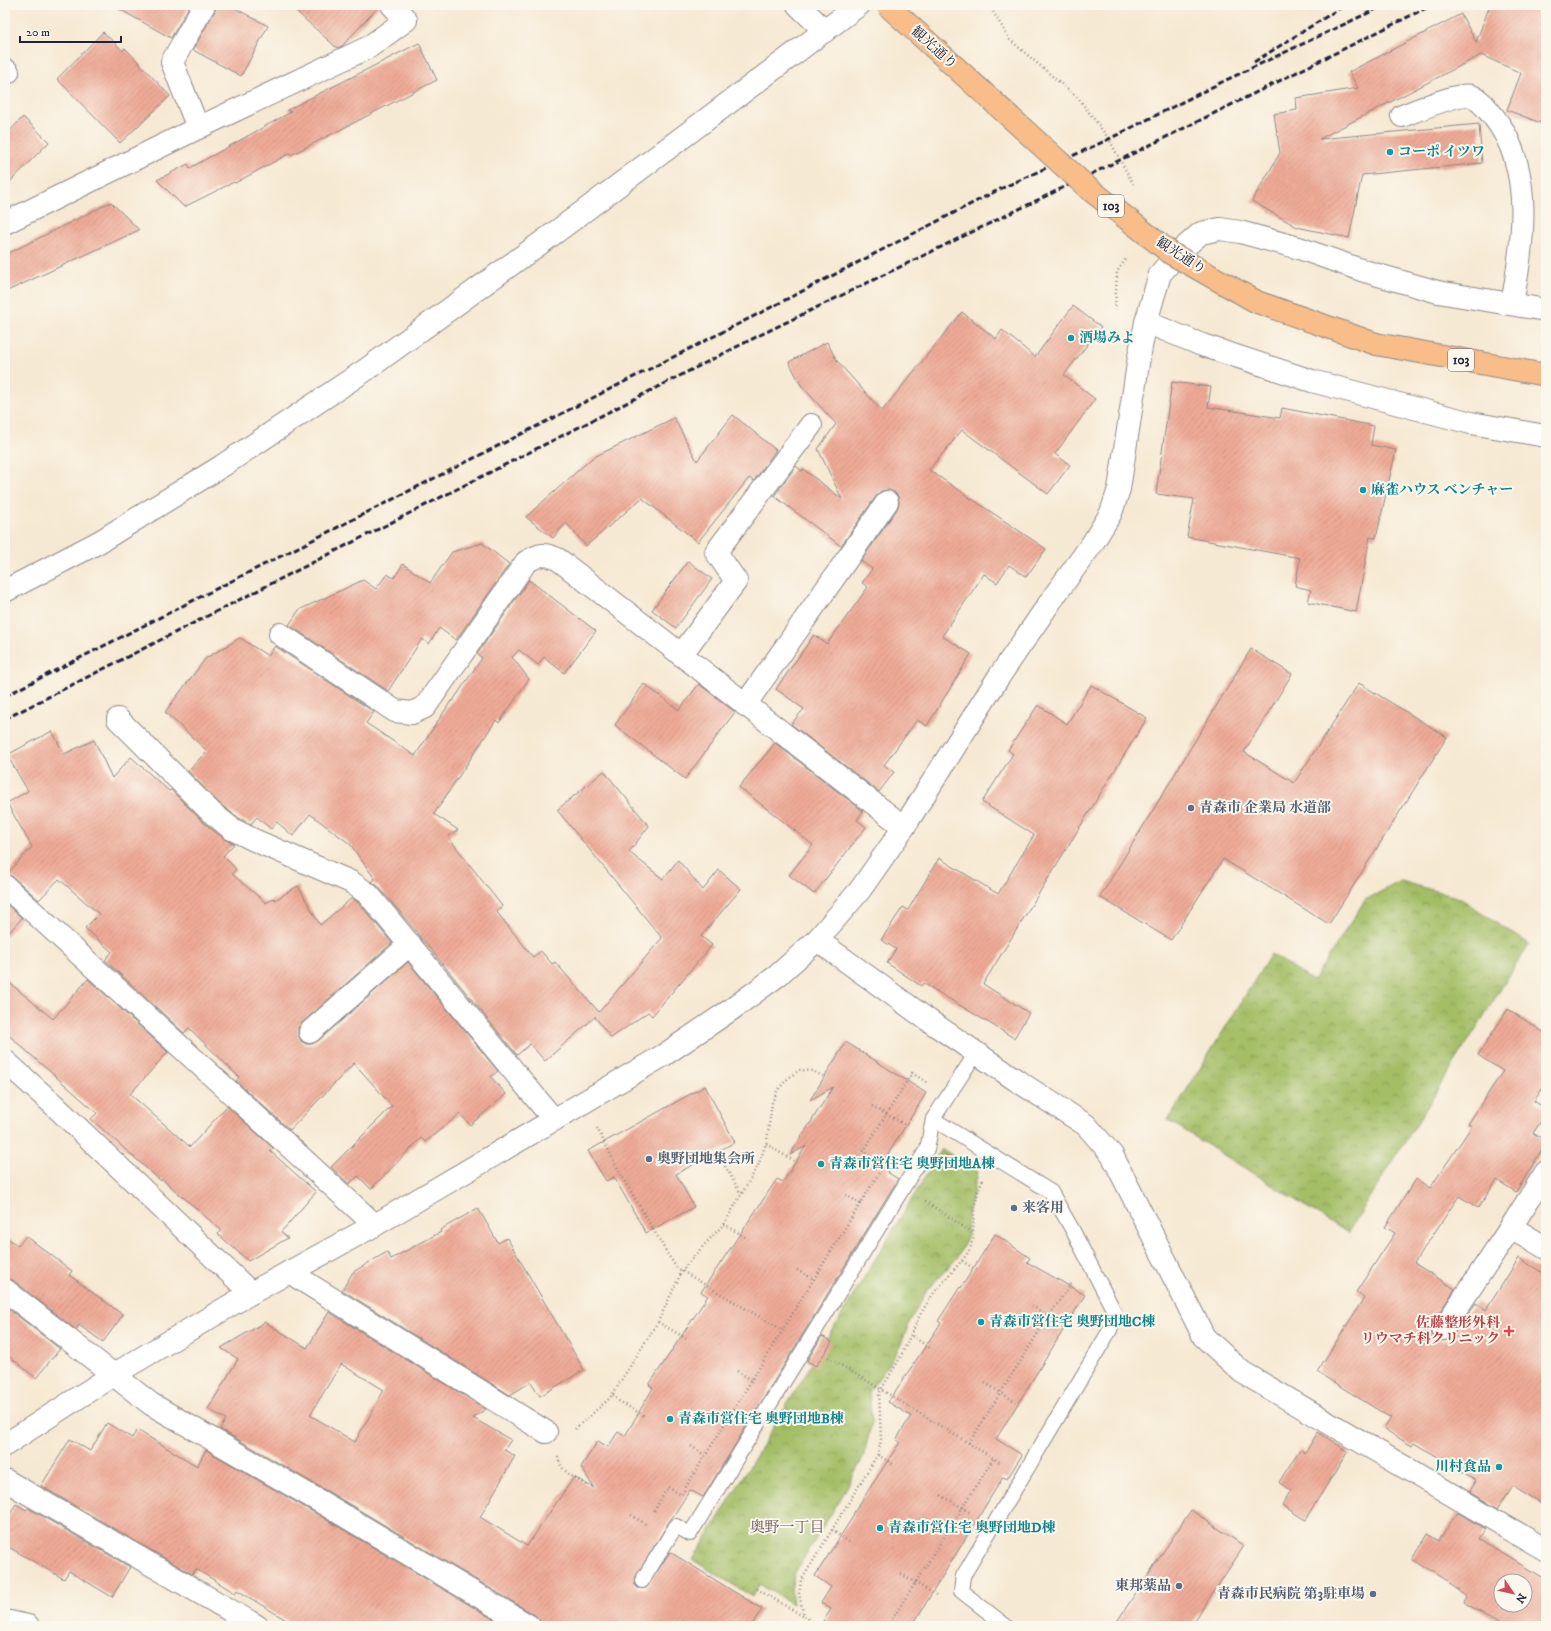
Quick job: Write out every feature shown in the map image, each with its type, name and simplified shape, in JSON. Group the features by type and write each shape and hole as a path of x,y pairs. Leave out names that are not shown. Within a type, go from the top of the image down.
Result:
{"highway":[{"name":"観光通り","path":"887,5 1088,188 1172,254 1257,302 1376,344 1546,375"}],"street":[{"path":"198,128 172,62 204,5"},
{"path":"5,223 198,128 369,47 406,20 392,5"},
{"path":"798,5 825,31"},
{"path":"5,591 99,542 222,466 367,369 556,232 859,5"},
{"path":"1402,116 1459,95 1471,96 1486,107 1498,122 1511,148 1519,175 1522,205 1518,273 1512,304"},
{"path":"5,1446 114,1375 251,1293 375,1225 664,1055 732,1009 777,976 817,940 860,890 904,827 998,678 1112,513 1119,489 1139,357 1146,322 1160,274 1179,252 1201,233 1220,230 1240,232 1299,248 1364,271 1438,292 1546,310"},
{"path":"1146,322 1202,345 1312,381 1471,423 1546,436"},
{"path":"681,655 736,581 716,552 811,425"},
{"path":"745,705 887,502"},
{"path":"280,634 395,711 412,713 425,707 526,562 540,555 550,555 559,560 904,827"},
{"path":"118,719 212,813 232,829 351,882 368,894 554,1120"},
{"path":"5,886 375,1225"},
{"path":"817,940 976,1053 1086,1125 1112,1155 1204,1337 1242,1372 1546,1550"},
{"path":"310,1032 410,944"},
{"path":"5,1061 251,1293"},
{"path":"1443,1329 1546,1172"},
{"path":"1511,1227 1546,1248"},
{"path":"289,1272 546,1432"},
{"path":"5,1290 151,1404 333,1509 529,1626"},
{"path":"5,1480 257,1626"},
{"path":"5,1620 28,1626"}],"lane":[{"path":"642,1581 676,1526 690,1534 927,1149 934,1119 976,1053"},
{"path":"934,1119 1051,1192 1115,1313 1110,1330 963,1576 961,1590 1006,1626"}],"path":[{"path":"989,5 1010,40 1079,99 1109,139 1135,188"},
{"path":"1115,310 1117,272 1130,253"},
{"path":"569,1433 612,1395 658,1322 682,1271 692,1258 724,1224 758,1166 766,1144 772,1103 777,1091 789,1077 800,1070 812,1070 824,1077"},
{"path":"653,1512 668,1487 681,1495 884,1165 863,1152 912,1073 949,1096"},
{"path":"872,1106 886,1114"},
{"path":"595,1124 620,1173 670,1258 682,1271 807,1344 1023,1476"},
{"path":"766,1144 794,1161"},
{"path":"717,1152 741,1195"},
{"path":"804,1616 799,1594 801,1581 878,1454 881,1439 880,1388 899,1360 912,1336 921,1313 933,1294 962,1261 970,1249 973,1239 974,1209 978,1191 994,1157"},
{"path":"903,1188 973,1233"},
{"path":"846,1195 860,1204"},
{"path":"724,1224 748,1239"},
{"path":"969,1443 1048,1317 1088,1260"},
{"path":"962,1261 978,1271"},
{"path":"797,1270 814,1279"},
{"path":"1032,1306 1063,1326"},
{"path":"658,1322 686,1340"},
{"path":"912,1336 930,1348"},
{"path":"737,1371 751,1380"},
{"path":"985,1383 1016,1402"},
{"path":"612,1395 618,1401 646,1417"},
{"path":"691,1446 705,1455"},
{"path":"557,1450 559,1464 570,1475 586,1485"},
{"path":"878,1454 894,1465"},
{"path":"899,1626 891,1621 994,1458"},
{"path":"941,1495 993,1526"},
{"path":"631,1515 646,1524"},
{"path":"642,1530 650,1518"},
{"path":"832,1530 849,1542"},
{"path":"901,1574 945,1601 951,1594 961,1590"},
{"path":"757,1589 804,1616 818,1626"}],"green space":[{"path":"1401,881 1460,898 1529,944 1348,1233 1168,1120 1271,954 1313,981 1365,900"},
{"path":"942,1149 978,1172 968,1215 967,1237 957,1258 927,1290 910,1321 895,1355 869,1392 872,1422 863,1458 841,1498 794,1574 791,1590 793,1604 759,1584 753,1597 693,1560"}],"building":[{"path":"112,5 190,5 171,38"},
{"path":"216,5 229,5 268,26 241,76 193,50 215,11"},
{"path":"289,5 380,5 342,46 337,48"},
{"path":"1490,5 1546,5 1546,125 1507,110 1521,73 1481,55 1319,139 1479,124 1482,163 1362,175 1349,238 1297,227 1252,201 1280,153 1274,114 1297,110 1296,98 1358,88 1349,72 1461,14 1476,42"},
{"path":"103,32 123,51 125,48 170,96 120,143 57,79"},
{"path":"419,43 437,80 291,155 290,153 235,183 234,182 184,207 157,180 188,164 190,168 291,112 287,110"},
{"path":"23,117 49,142 5,187 5,136"},
{"path":"111,202 139,230 5,292 5,255"},
{"path":"1073,306 1101,327 1064,375 1095,399 1055,454 1070,465 1048,494 962,430 929,470 1046,549 1026,577 1009,565 997,583 984,574 942,636 971,654 927,726 917,720 884,765 894,772 879,792 791,724 804,709 776,689 814,635 827,644 868,587 862,583 872,569 861,561 897,509 899,503 898,496 894,492 888,490 881,491 841,546 774,496 796,466 802,471 803,469 842,499 818,449 836,424 801,385 789,362 827,342 837,361 882,411 962,312 996,339 1002,330 1035,357"},
{"path":"1172,382 1211,387 1208,407 1280,418 1282,408 1374,426 1371,445 1396,450 1376,538 1370,537 1356,612 1308,602 1311,590 1295,586 1300,558 1187,537 1194,499 1156,494"},
{"path":"733,415 776,450 754,481 749,478 698,542 642,498 586,546 566,523 553,538 526,517 592,458 674,418 697,461"},
{"path":"482,543 509,564 456,640 439,628 429,644 422,639 388,691 289,625 299,610 363,580 376,589 387,574 394,578 403,564 430,583 452,552"},
{"path":"688,561 712,579 676,628 652,610"},
{"path":"529,580 596,631 564,673 544,657 538,665 519,650 512,657 529,679 499,723 496,720 434,814 458,830 448,837 502,906 496,911 533,957 541,951 552,964 555,962 599,1012 662,938 557,810 604,771 649,826 629,852 663,879 678,860 703,890 719,870 741,889 701,936 712,945 652,1016 648,1012 611,1038 595,1017 596,1016 545,1061 530,1044 517,1055 420,936 378,886 372,882 375,879 350,844 310,814 293,836 277,822 271,829 257,817 251,824 239,818 220,804 188,771 207,751 165,712 206,658 240,638 268,656 275,646 374,712 366,723 415,756 451,701 452,702 482,658 477,654"},
{"path":"1251,649 1292,674 1244,752 1294,783 1359,683 1447,737 1329,924 1223,859 1171,940 1100,897"},
{"path":"644,684 679,710 699,684 735,712 685,779 615,725"},
{"path":"1091,685 1147,718 983,984 1029,1013 1014,1038 923,983 921,986 887,963 896,949 881,940 903,907 908,910 939,858 998,894 1034,835 982,802 1013,754 1008,750 1038,705 1067,724"},
{"path":"52,731 64,754 94,740 112,778 131,757 169,791 171,790 204,823 224,839 234,844 223,856 236,869 232,874 266,903 274,898 275,900 298,886 320,925 352,898 359,903 392,943 302,1023 298,1028 298,1034 301,1041 306,1044 312,1044 318,1041 408,962 498,1071 491,1077 506,1094 470,1125 460,1114 425,1142 421,1138 371,1189 358,1176 349,1184 331,1167 392,1106 354,1063 290,1130 236,1081 239,1077 189,1028 184,1033 105,960 112,952 85,928 99,914 59,879 39,900 13,877 7,874 32,847 7,803 28,791 7,755"},
{"path":"775,743 863,811 857,820 866,827 814,894 789,875 813,845 739,787"},
{"path":"5,903 22,918 5,937"},
{"path":"5,979 53,1019 88,979 168,1052 130,1094 190,1147 227,1106 273,1148 270,1151 316,1192 281,1232 288,1238 248,1261 218,1234 221,1230 162,1179 161,1181 91,1119 97,1113 5,1032"},
{"path":"1508,1009 1546,1034 1546,1083 1534,1101 1546,1109 1546,1114 1533,1133 1546,1141 1546,1143 1516,1192 1497,1180 1478,1208 1459,1196 1414,1263 1455,1289 1433,1322 1431,1328 1432,1335 1436,1339 1442,1341 1448,1340 1453,1336 1476,1303 1486,1310 1519,1258 1546,1275 1546,1507 1512,1486 1498,1508 1470,1491 1476,1481 1414,1443 1412,1446 1384,1429 1391,1418 1317,1372 1364,1298 1356,1292 1395,1233 1385,1227 1416,1179 1430,1188 1472,1126 1468,1124 1503,1071 1478,1055"},
{"path":"846,1042 926,1093 885,1159 892,1164 887,1172 898,1179 703,1497 690,1490 634,1580 635,1585 638,1588 646,1588 670,1552 762,1609 751,1626 541,1626 540,1620 535,1615 220,1429 226,1419 208,1409 238,1359 221,1348 265,1322 307,1348 329,1312 486,1409 473,1418 511,1440 504,1450 515,1456 480,1517 527,1546 574,1477 594,1488 581,1467 598,1441 608,1447 618,1432 625,1436 653,1388 649,1385 708,1296 701,1292 777,1179 783,1182 806,1146 790,1155 833,1087 810,1100","holes":["341,1364 384,1390 355,1442 310,1415"]},
{"name":"奥野団地集会所","path":"705,1086 735,1142 676,1174 694,1207 646,1233 614,1177 606,1181 588,1151"},
{"path":"478,1208 498,1243 507,1238 584,1370 540,1396 531,1382 510,1395 342,1290 353,1272 387,1252 391,1259 441,1232 440,1230"},
{"path":"995,1234 1030,1258 1027,1262 1085,1295 996,1439 1022,1455 1007,1479 1003,1477 912,1626 820,1626 831,1609 821,1603 831,1587 815,1576 900,1442 896,1440 911,1416 888,1402 941,1323 938,1321"},
{"path":"5,1236 18,1246 26,1236 72,1271 69,1275 123,1315 103,1342 79,1325 76,1330 13,1280 5,1278"},
{"path":"5,1306 60,1349 36,1378 5,1353"},
{"path":"822,1336 832,1342 816,1366 807,1361"},
{"path":"107,1423 132,1438 137,1430 197,1466 206,1450 505,1626 296,1626 237,1590 235,1593 196,1569 192,1574 41,1486 70,1439 90,1451"},
{"path":"1318,1432 1348,1451 1305,1520 1282,1505 1291,1490 1279,1482 1300,1449 1305,1453"},
{"path":"16,1504 26,1510 28,1508 130,1567 112,1597 69,1571 64,1579 5,1545 5,1523"},
{"name":"東邦薬品","path":"1191,1510 1244,1546 1191,1626 1114,1626"},
{"path":"1457,1512 1485,1529 1479,1539 1546,1580 1546,1626 1507,1626 1464,1601 1468,1595 1412,1559 1427,1534 1439,1541"}],"railway":[{"path":"1254,62 1345,5"},
{"path":"5,696 758,314 1000,189 1109,139 1222,82 1385,5"},
{"path":"5,719 758,336 1120,160 1432,5"}],"place":[{"name":"コーポ イツワ","path":"1390,152"},
{"name":"酒場みよ","path":"1071,338"},
{"name":"麻雀ハウス ベンチャー","path":"1363,490"},
{"name":"青森市 企業局 水道部","path":"1191,808"},
{"name":"奥野団地集会所","path":"649,1159"},
{"name":"青森市営住宅 奥野団地A棟","path":"821,1164"},
{"name":"来客用","path":"1014,1208"},
{"name":"青森市営住宅 奥野団地C棟","path":"981,1322"},
{"name":"佐藤整形外科 リウマチ科クリニック","path":"1509,1331"},
{"name":"青森市営住宅 奥野団地B棟","path":"670,1419"},
{"name":"川村食品","path":"1499,1467"},
{"name":"青森市営住宅 奥野団地D棟","path":"880,1528"},
{"name":"東邦薬品","path":"1179,1586"},
{"name":"青森市民病院 第3駐車場","path":"1373,1594"}],"district":[{"name":"奥野一丁目","path":"787,1527"}]}
